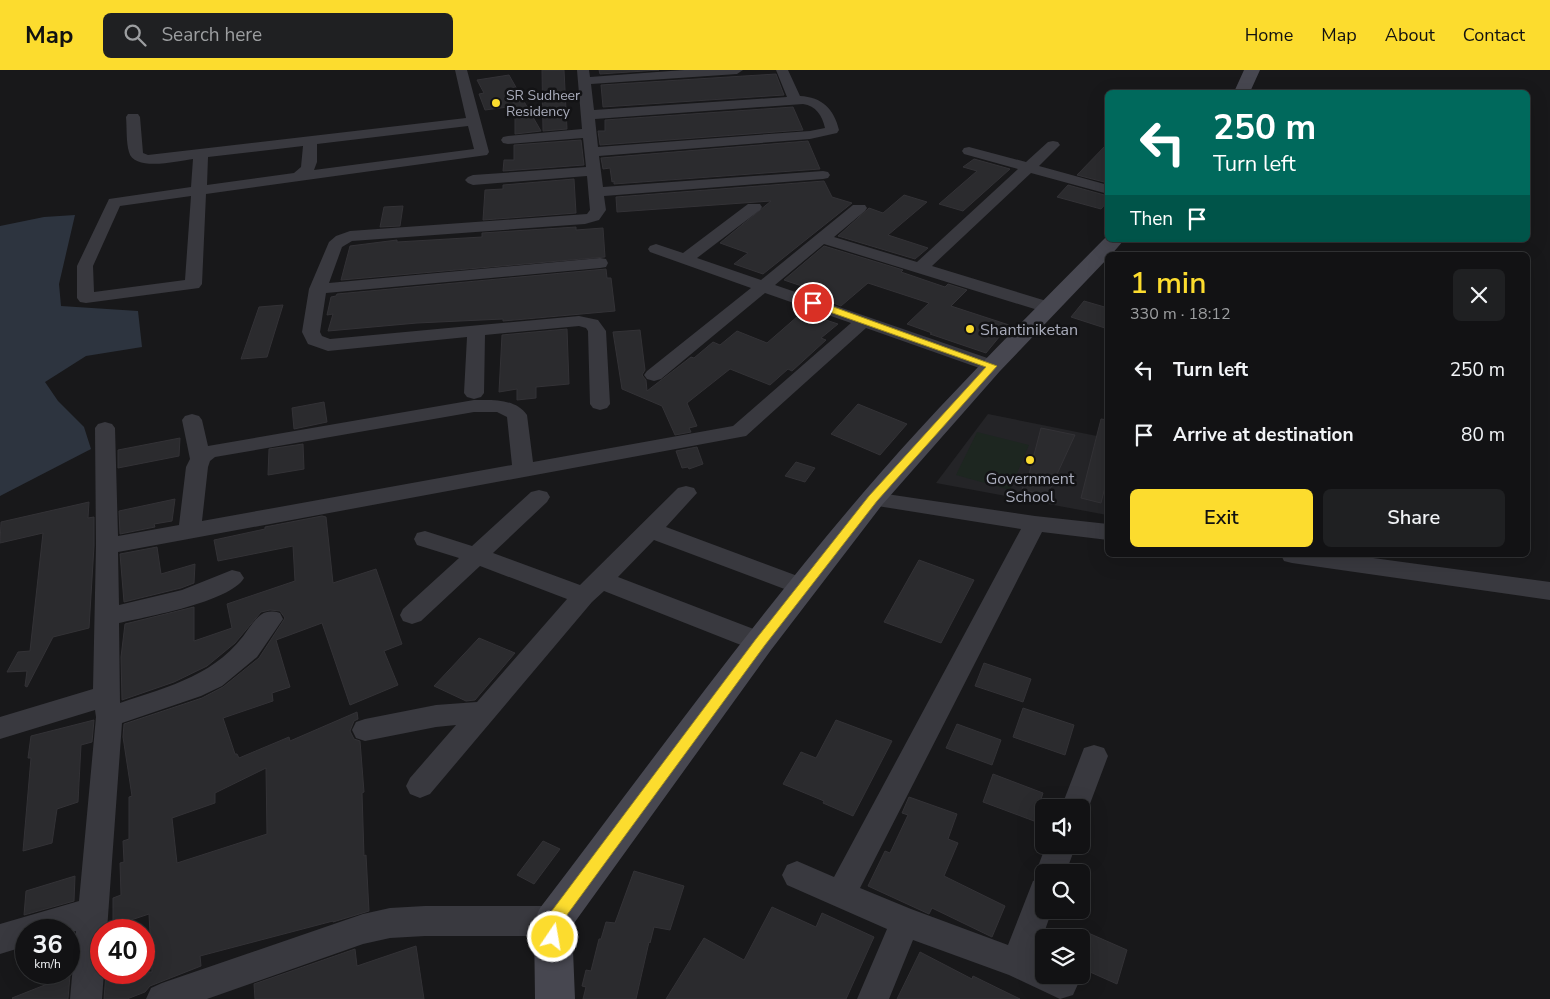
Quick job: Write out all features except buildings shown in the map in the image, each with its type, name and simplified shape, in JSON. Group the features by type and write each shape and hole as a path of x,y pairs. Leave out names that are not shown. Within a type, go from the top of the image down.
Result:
{"street":[{"path":"202,155 200,190 193,284 86,298 85,266 114,202 200,190 482,152 461,70"},
{"path":"600,404 597,331 592,324 579,321 328,345 315,340 311,332 318,289 336,245 342,239 350,236 593,217 598,210 584,75 737,70"},
{"path":"782,70 796,100"},
{"path":"1243,90 1252,70"},
{"path":"588,115 806,99 821,105 830,119 832,130 810,135 591,152"},
{"path":"133,117 136,153 139,157 147,160 202,155 473,121"},
{"path":"508,140 589,133"},
{"path":"298,177 306,174 310,168 310,141"},
{"path":"920,268 1053,145"},
{"path":"969,152 1105,189"},
{"path":"474,180 593,171"},
{"path":"595,192 823,175"},
{"path":"685,259 754,207"},
{"path":"654,375 859,208"},
{"path":"821,238 1047,307"},
{"path":"557,995 553,921 760,642 873,499 992,366 1047,307 1112,242"},
{"path":"656,249 992,366"},
{"path":"318,289 600,263"},
{"path":"107,546 739,431 864,320"},
{"path":"474,393 476,332"},
{"path":"190,530 197,467 200,459 206,452 220,449 474,406 502,406 511,408 517,414 523,469"},
{"path":"192,420 200,459"},
{"path":"86,999 107,707 105,428"},
{"path":"420,786 592,588 686,493"},
{"path":"412,615 538,497"},
{"path":"873,499 1035,524 1105,532"},
{"path":"841,894 1035,524"},
{"path":"650,530 803,587"},
{"path":"424,539 592,588 760,642"},
{"path":"1306,557 1550,591"},
{"path":"106,617 195,595 210,590 232,578"},
{"path":"0,728 192,690 212,679 248,650 265,624 271,619"},
{"path":"365,730 436,716 484,712"},
{"path":"1078,799 1094,756"},
{"path":"798,875 905,922 1035,971"},
{"path":"66,919 93,911"},
{"path":"1017,963 1035,915"},
{"path":"162,999 363,929 390,923 553,921"},
{"path":"873,999 905,922"},
{"path":"0,939 15,934"}],"shaded area":[{"path":"75,215 59,284 61,306 138,311 142,347 86,356 45,382 58,401 84,427 91,449 0,496 0,226 44,217"},
{"name":"Government School","path":"988,414 1105,438 1105,515 936,483"},
{"path":"977,432 1029,445 1010,490 956,475"}],"place":[{"name":"SR Sudheer Residency","path":"496,103"},
{"name":"Shantiniketan","path":"970,329"},
{"name":"Government School","path":"1030,460"}],"route":[{"path":"553,937 553,921 760,642 873,499 992,366 813,303"}]}
